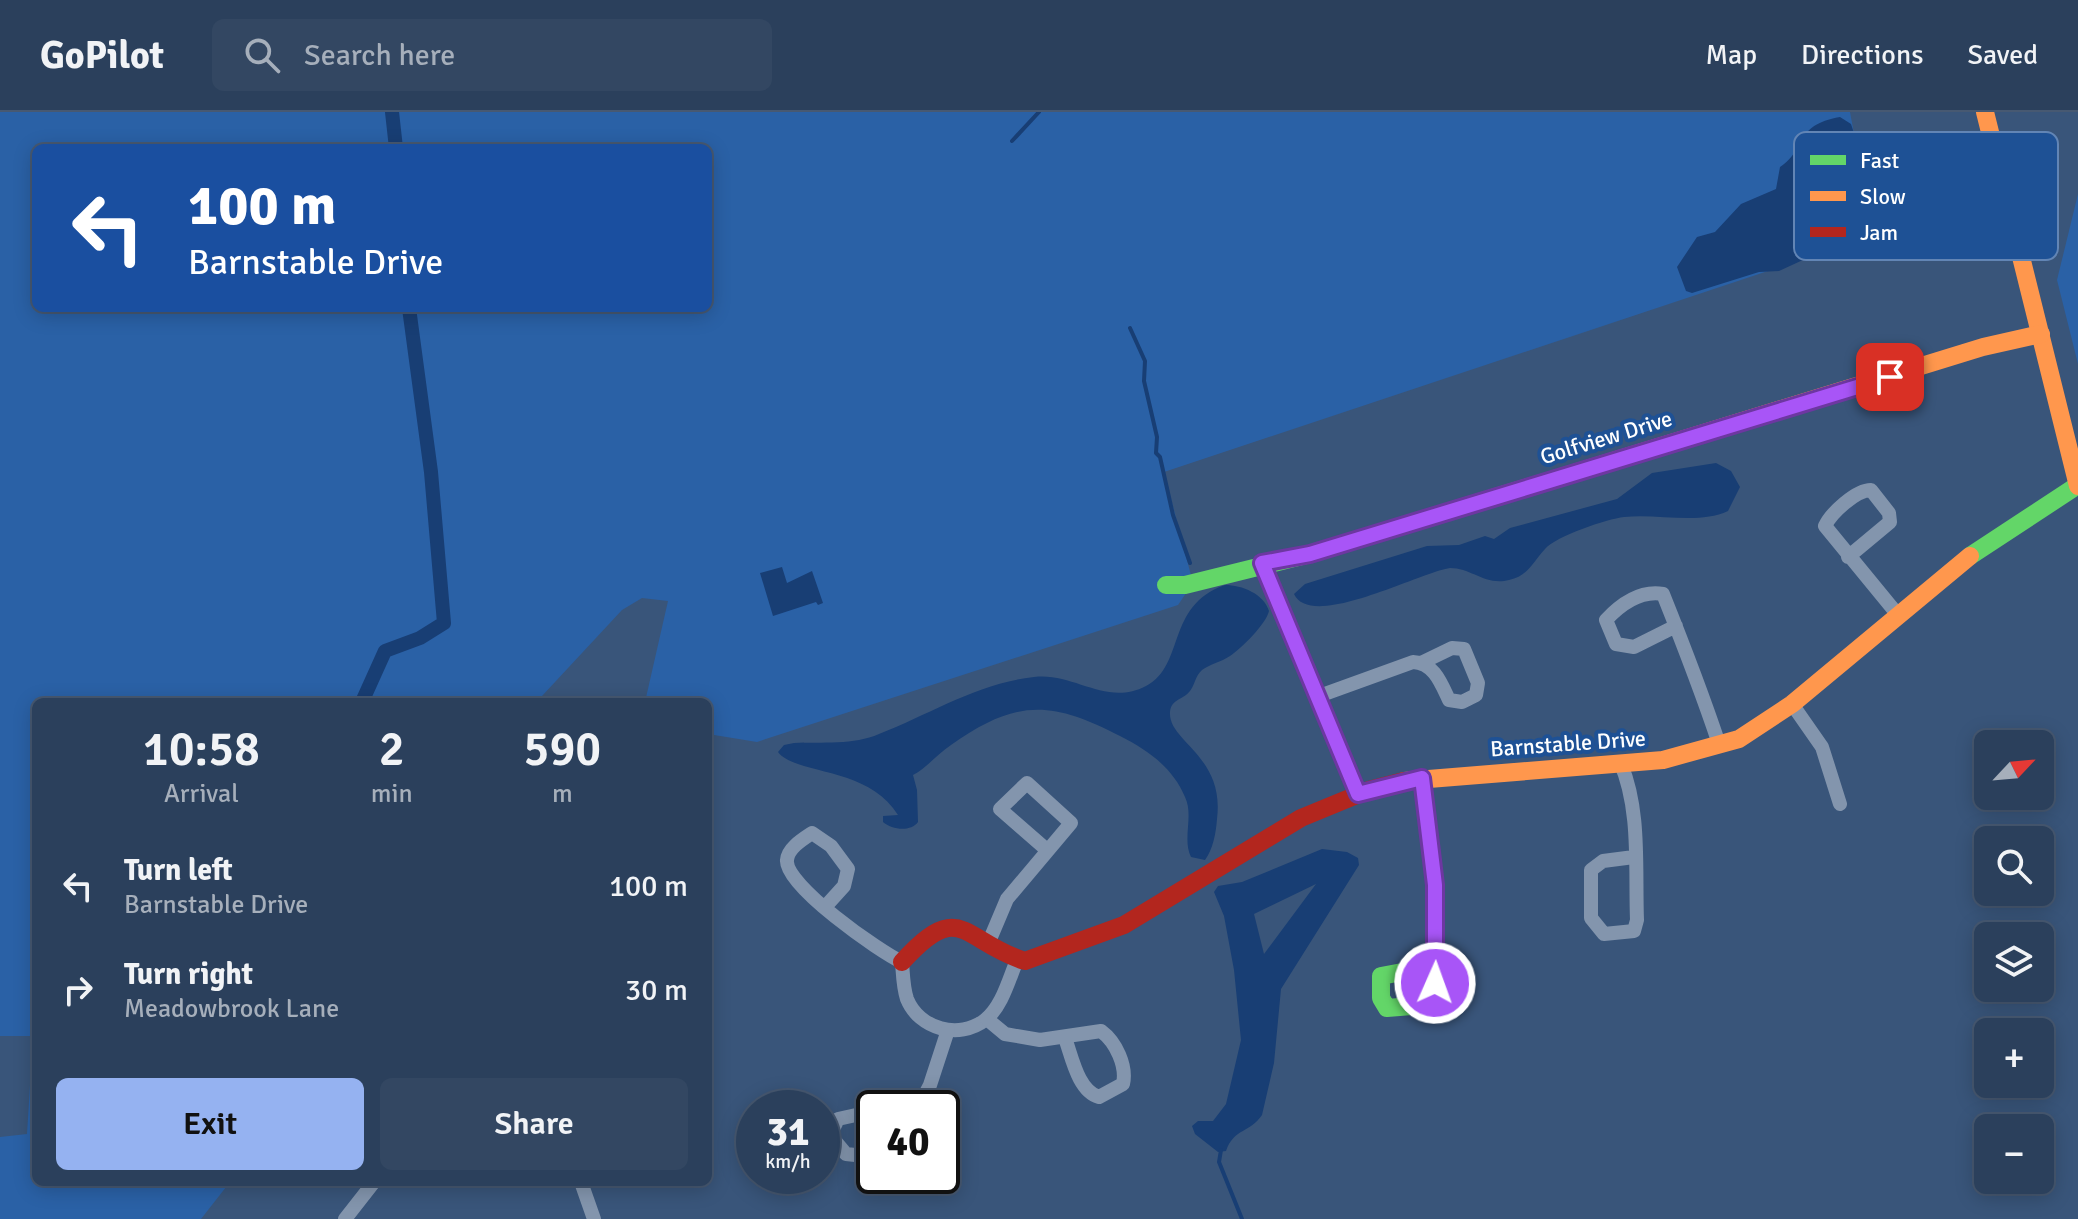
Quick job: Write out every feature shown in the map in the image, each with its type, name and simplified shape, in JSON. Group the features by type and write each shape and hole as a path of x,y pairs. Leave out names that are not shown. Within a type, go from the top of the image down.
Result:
{"street":[{"path":"1985,112 1990,132"},
{"path":"2022,260 2078,486"},
{"name":"Golfview Drive","path":"1176,585 1310,554 1983,347 2041,334"},
{"name":"Barnstable Drive","path":"1017,960 1025,961 1124,925 1301,818 1358,794 1422,778 1663,760 1739,739 1792,704 1980,547 2078,486"},
{"path":"1848,557 1890,522 1889,513 1871,490 1863,491 1826,523 1826,531 1848,557 1898,615"},
{"path":"1262,563 1358,794"},
{"path":"1676,626 1634,647 1616,644 1606,620 1621,604 1652,592 1663,594 1676,626 1719,744"},
{"path":"1319,696 1406,663 1421,663"},
{"path":"1792,704 1822,747 1840,804"},
{"path":"1620,762 1628,781 1632,804 1637,920 1634,931 1604,934 1591,918 1591,870 1603,861 1634,857"},
{"path":"1422,778 1435,885 1434,966"},
{"path":"988,944 1007,899 1071,823 1027,783 1000,809 1047,850"},
{"path":"825,907 844,886 848,869 831,846 812,833 791,850 788,867 825,907 858,937 902,962"},
{"path":"957,926 968,927 988,944 1017,960 997,1005 987,1019 948,1030 929,1024 915,1014 906,997 902,962 921,940 957,926"},
{"path":"987,1019 1009,1035 1052,1041 1092,1031 1101,1031 1111,1038 1125,1075 1123,1084 1099,1097 1090,1094 1065,1038"},
{"path":"927,1090 948,1030"},
{"path":"856,1115 838,1119 830,1135 846,1154 856,1155"},
{"path":"345,1219 371,1186"},
{"path":"582,1186 594,1219"}],"shaded area":[{"path":"0,112 1850,112 1854,132 1794,132 1794,260 1801,260 1164,472 1193,583 1178,605 757,742 712,735 712,698 646,698 668,601 642,598 622,610 543,698 32,698 32,1036 0,1036"},
{"path":"1840,117 1851,124 1854,132 1807,132 1825,121"},
{"path":"1794,153 1794,260 1803,260 1779,271 1759,272 1692,293 1686,291 1677,267 1697,237 1715,232 1741,204 1776,189 1780,167"},
{"path":"2078,194 2078,364 2057,280"},
{"path":"1716,463 1731,471 1740,487 1728,511 1691,518 1624,517 1594,525 1551,544 1526,572 1516,578 1493,581 1450,568 1343,603 1321,606 1304,604 1294,594 1305,584 1427,546 1459,545 1485,536 1494,539 1510,528 1617,499 1652,473"},
{"path":"782,567 787,583 812,571 823,603 818,605 816,602 773,616 760,573"},
{"path":"1225,585 1252,592 1269,611 1246,642 1230,656 1202,670 1190,691 1171,708 1172,723 1205,765 1217,797 1215,835 1205,860 1191,857 1187,804 1167,769 1130,741 1074,716 1053,711 1015,712 995,719 951,745 913,775 918,822 906,829 891,827 883,822 883,816 898,815 885,799 869,788 800,765 778,752 784,745 794,743 869,738 974,692 1013,680 1049,677 1117,693 1146,686 1167,664 1193,607 1206,595"},
{"path":"1322,849 1347,852 1358,858 1359,865 1281,989 1274,1063 1262,1115 1233,1138 1226,1151 1218,1152 1195,1134 1192,1126 1198,1121 1213,1121 1226,1104 1241,1040 1234,970 1224,916 1214,892 1218,886 1242,882","holes":["1316,884 1264,954 1254,914"]},
{"path":"32,1052 32,1186 227,1186 201,1219 0,1219 0,1137 27,1134"}],"waterway":[{"path":"392,112 396,144"},
{"path":"1012,141 1039,112"},
{"path":"364,698 385,651 420,638 444,623 431,472 410,312"},
{"path":"1130,328 1145,361 1144,381 1157,437 1156,453 1160,457 1173,515 1190,563"},
{"path":"1221,1150 1219,1162 1242,1219"}],"traffic: fast":[{"path":"1166,585 1185,585 1310,554 1561,477"},
{"path":"1970,556 2078,485"},
{"path":"1422,778 1435,885 1436,999 1424,1005 1387,1008 1381,998 1381,976 1434,966"}],"traffic: slow":[{"path":"1985,112 1990,132"},
{"path":"2022,260 2078,486"},
{"path":"1561,477 1983,347 2041,334"},
{"path":"1404,781 1663,760 1739,739 1792,704 1970,556"}],"traffic: jam":[{"path":"902,962 922,942 950,928 974,935 1004,953 1025,961 1124,925 1301,818 1369,790 1404,781"}],"route":[{"path":"1435,983 1435,885 1422,778 1358,794 1262,563 1310,554 1890,377"}]}
